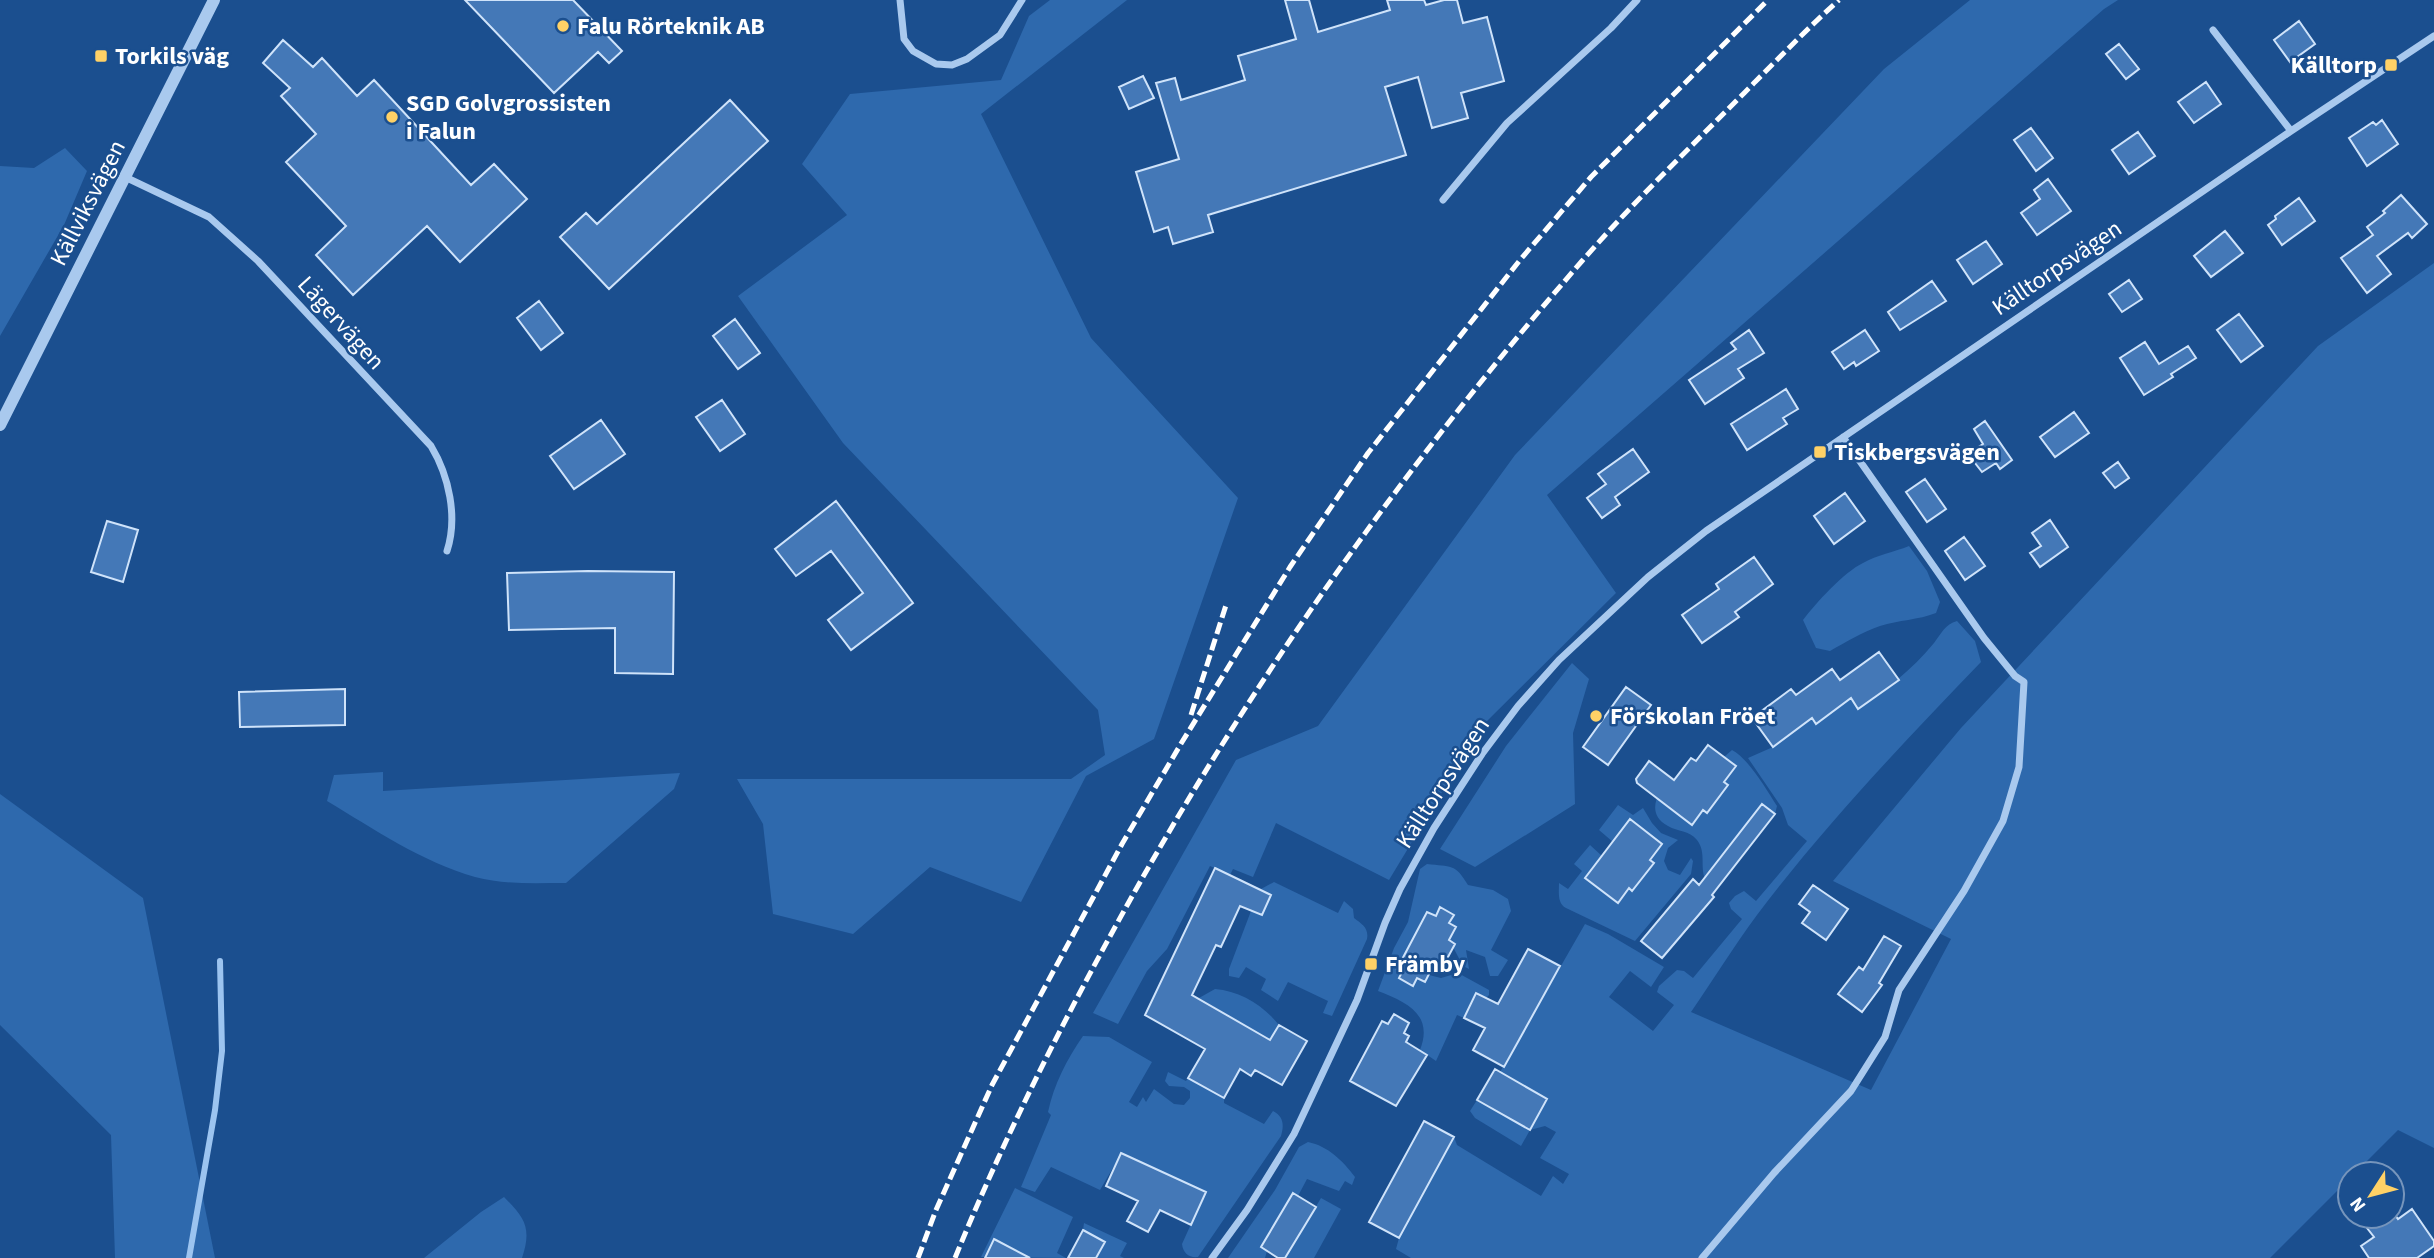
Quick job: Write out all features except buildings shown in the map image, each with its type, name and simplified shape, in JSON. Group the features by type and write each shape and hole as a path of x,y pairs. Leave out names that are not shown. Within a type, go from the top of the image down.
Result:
{"street":[{"name":"Källviksvägen","path":"0,425 214,0"},
{"path":"900,0 904,39 913,51 936,64 952,65 967,59 1000,35 1022,0"},
{"path":"1443,200 1507,123 1611,29 1637,0"},
{"path":"2213,30 2291,131"},
{"name":"Källtorpsvägen","path":"1212,1258 1247,1210 1294,1134 1357,1000 1389,912 1410,870 1482,754 1518,706 1559,660 1648,577 1706,531 2434,36"},
{"name":"Lägervägen","path":"125,177 208,217 233,237 431,446 447,480 453,532 447,551"},
{"path":"1702,1258 1774,1173 1851,1091 1885,1037 1899,989 1964,891 2003,821 2019,767 2024,682 2015,676 1984,638 1843,437"}],"shaded area":[{"path":"1050,0 1127,0 981,114 1091,338 1238,498 1154,739 1086,776 1021,902 930,867 853,934 773,914 763,824 737,779 1071,779 1105,755 1098,710 843,443 738,296 847,215 802,164 850,94 1001,80 1029,16"},
{"path":"1970,0 2118,0 2104,9 1547,495 1616,593 1482,726 1389,880 1276,823 1253,877 1233,869 1230,875 1210,866 1167,949 1147,971 1118,1024 1093,1013 1236,760 1318,726 1515,455 1884,69"},
{"path":"65,148 87,171 64,225 0,336 0,166 34,168"},
{"path":"2434,263 2434,1148 2398,1130 2368,1160 2336,1160 2336,1192 2270,1258 1411,1258 1396,1249 1399,1238 1454,1137 1457,1145 1541,1196 1553,1176 1563,1184 1569,1174 1540,1158 1556,1132 1545,1126 1530,1130 1547,1099 1500,1072 1585,924 1608,934 1664,967 1651,987 1630,971 1609,997 1653,1031 1674,1005 1657,992 1659,986 1677,970 1684,971 1693,978 1742,919 1731,909 1729,903 1744,891 1756,901 1807,841 1788,825 1782,808 1748,758 1773,747 1812,718 1816,723 1851,698 1859,709 1908,670 1926,653 1946,627 1957,621 1975,641 1981,662 1894,754 1810,849 1757,915 1691,1012 1871,1090 1951,939 1833,881 1961,728 2318,346"},
{"path":"1909,546 1927,571 1940,602 1936,613 1880,626 1830,651 1816,648 1803,620 1823,597 1856,567"},
{"path":"1572,663 1589,679 1573,733 1575,804 1475,867 1440,849 1506,746"},
{"path":"1732,750 1751,767 1777,806 1775,814 1762,804 1706,881 1702,850 1697,840 1661,821 1655,808 1656,802 1670,776 1703,810 1728,785 1724,782 1724,757"},
{"path":"383,772 383,791 680,773 674,789 566,883 532,883 486,880 455,871 399,844 327,801 334,775"},
{"path":"0,794 143,898 215,1258 115,1258 111,1135 0,1025"},
{"path":"1618,805 1633,815 1643,808 1661,833 1678,840 1668,848 1664,861 1668,870 1680,875 1691,858 1693,861 1691,874 1635,941 1566,908 1559,897 1559,883 1568,889 1582,871 1574,864 1590,845 1632,891 1654,863 1613,842 1599,830"},
{"path":"1427,864 1456,869 1468,885 1493,890 1508,899 1511,911 1491,950 1508,960 1498,976 1490,976 1485,957 1466,950 1469,969 1463,966 1453,947 1455,944 1449,940 1449,923 1453,915 1441,908 1436,916 1427,912 1398,968 1402,972 1399,979 1413,985 1417,978 1425,982 1429,975 1441,978 1458,973 1489,990 1486,998 1476,993 1464,1018 1457,1015 1436,1061 1420,1050 1423,1027 1415,1011 1378,991 1394,948 1408,922 1420,869"},
{"path":"1274,882 1338,913 1344,901 1353,909 1354,918 1366,929 1367,939 1332,1016 1323,1013 1328,1001 1288,982 1278,1001 1261,990 1266,979 1246,967 1239,978 1229,976 1229,969 1251,911 1262,915 1271,894 1261,889"},
{"path":"1215,989 1242,996 1266,1011 1279,1025 1270,1040 1199,998"},
{"path":"1083,1036 1109,1037 1152,1062 1129,1102 1137,1107 1143,1097 1146,1102 1154,1089 1174,1104 1184,1105 1190,1098 1190,1091 1184,1087 1169,1086 1165,1081 1168,1072 1186,1081 1188,1078 1224,1098 1224,1103 1264,1124 1273,1111 1281,1119 1281,1136 1198,1257 1187,1254 1182,1244 1205,1193 1121,1154 1100,1190 1051,1167 1035,1192 1021,1187 1051,1115 1048,1112 1057,1082"},
{"path":"1477,1100 1530,1130 1521,1146 1475,1118 1470,1111"},
{"path":"1308,1142 1322,1147 1340,1160 1355,1177 1352,1185 1345,1181 1339,1191 1307,1179 1298,1196 1293,1193 1261,1247 1267,1251 1265,1258 1228,1258 1275,1190 1299,1147"},
{"path":"1015,1188 1073,1217 1057,1253 1066,1258 981,1257"},
{"path":"504,1197 525,1224 526,1239 522,1258 424,1258 481,1212"},
{"path":"1321,1198 1341,1209 1314,1258 1285,1258"},
{"path":"1084,1223 1127,1243 1120,1256 1124,1258 1096,1258 1104,1242 1083,1230"}],"waterway":[{"path":"189,1258 215,1110 222,1051 220,961"}],"railway":[{"path":"918,1258 936,1210 992,1085 1122,844 1290,567 1368,453 1520,260 1591,177 1768,0"},
{"path":"955,1258 1030,1091 1114,929 1217,752 1330,582 1452,419 1582,261 1667,170 1839,0"},
{"path":"1191,715 1227,602"}],"place":[{"name":"Falu Rörteknik AB","path":"563,26"},
{"name":"Torkils väg","path":"101,56"},
{"name":"Källtorp","path":"2391,65"},
{"name":"SGD Golvgrossisten i Falun","path":"392,117"},
{"name":"Tiskbergsvägen","path":"1820,452"},
{"name":"Förskolan Fröet","path":"1596,716"},
{"name":"Främby","path":"1371,964"}]}
